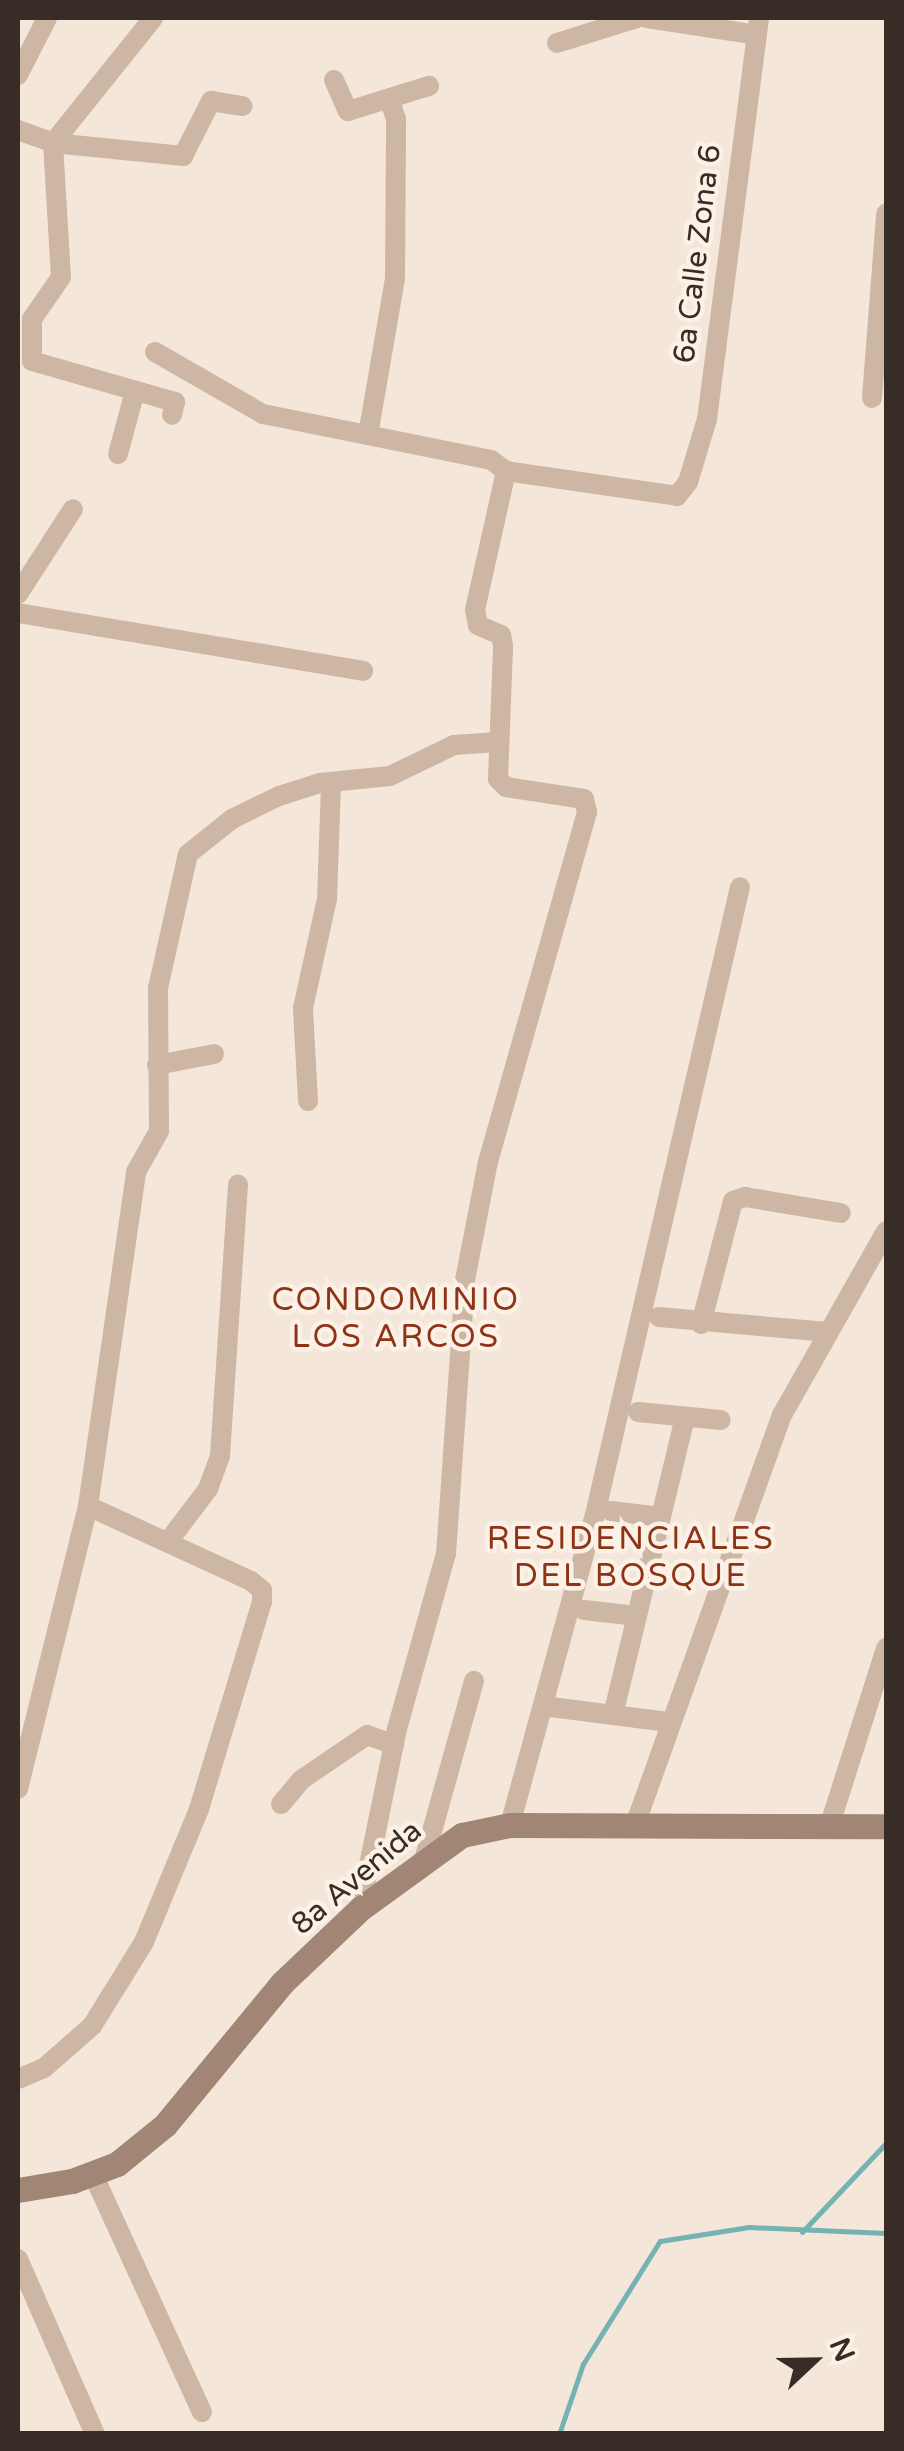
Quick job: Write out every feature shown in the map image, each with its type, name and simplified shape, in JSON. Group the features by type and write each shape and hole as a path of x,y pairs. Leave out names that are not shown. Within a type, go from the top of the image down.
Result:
{"street":[{"path":"18,74 47,18"},
{"path":"153,18 53,143 61,277 32,319 31,358 175,402 172,415"},
{"path":"557,43 637,18"},
{"path":"647,18 758,26"},
{"name":"6a Calle Zona 6","path":"506,471 680,494 706,419 758,26"},
{"path":"334,80 343,110 429,86"},
{"path":"18,130 53,143 183,156 214,98 243,106"},
{"path":"368,434 395,278 396,119 389,99"},
{"path":"872,398 886,214"},
{"path":"155,352 257,412 491,460 506,471 474,610 481,628 502,635 498,742 503,786 584,798 588,808 488,1162 465,1280 446,1554 394,1745 360,1909"},
{"path":"118,454 135,392"},
{"path":"18,594 73,509"},
{"path":"18,614 364,671"},
{"path":"18,1788 88,1506 136,1172 158,1131 161,962 188,854 254,806 331,782 390,776 454,744 498,742"},
{"path":"308,1102 303,1008 327,899 331,782"},
{"path":"510,1826 601,1488 740,887"},
{"path":"157,1065 214,1054"},
{"path":"170,1540 208,1489 220,1456 238,1185"},
{"path":"701,1324 733,1201 745,1197 841,1213"},
{"path":"635,1825 668,1722 782,1415 886,1231"},
{"path":"660,1317 701,1324 827,1332"},
{"path":"638,1412 721,1420"},
{"path":"614,1715 685,1416"},
{"path":"18,2079 44,2068 92,2026 144,1942 199,1809 262,1602 262,1590 251,1581 170,1540 88,1506"},
{"path":"611,1511 661,1516"},
{"path":"584,1610 637,1616"},
{"path":"829,1826 886,1648"},
{"path":"424,1860 474,1680"},
{"path":"543,1706 668,1722"},
{"path":"281,1804 301,1780 366,1734 394,1745"},
{"name":"8a Avenida","path":"18,2190 117,2164 166,2125 282,1983 360,1909 462,1835 510,1826 886,1826"},
{"path":"92,2172 202,2412"},
{"path":"18,2259 95,2434"}],"waterway":[{"path":"802,2232 886,2143"},
{"path":"559,2434 583,2364 660,2241 749,2227 886,2233"}],"district":[{"name":"CONDOMINIO LOS ARCOS","path":"396,1320"},
{"name":"RESIDENCIALES DEL BOSQUE","path":"631,1558"}]}
